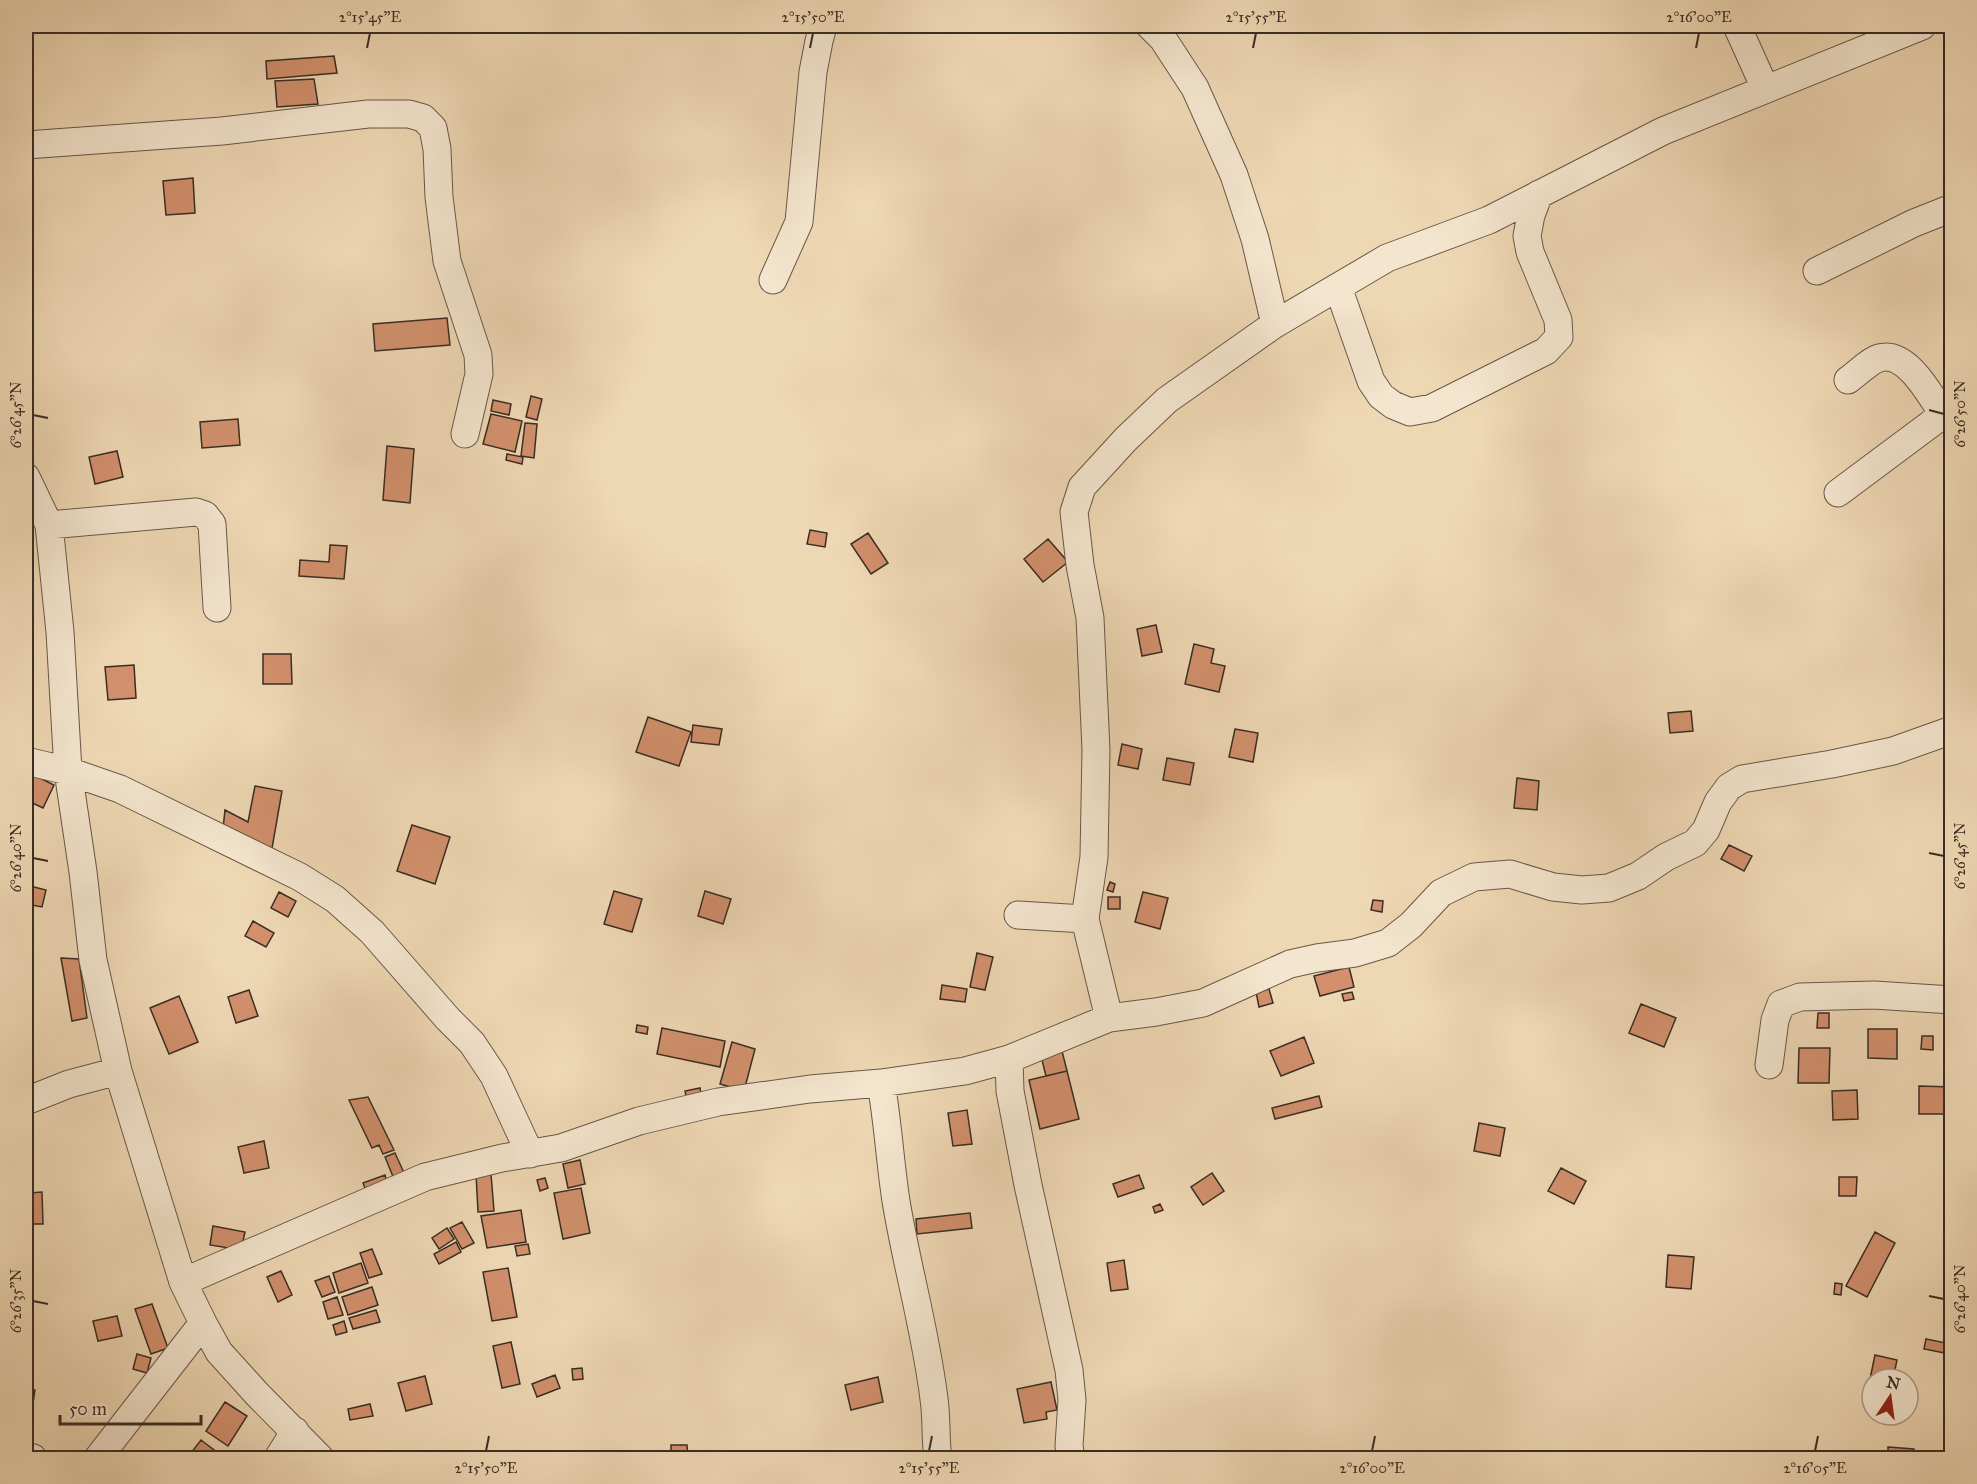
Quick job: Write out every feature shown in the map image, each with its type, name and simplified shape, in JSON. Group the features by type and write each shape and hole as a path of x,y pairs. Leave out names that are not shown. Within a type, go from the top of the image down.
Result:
{"street":[{"path":"773,280 799,222 813,72 823,26"},
{"path":"1150,26 1163,39 1196,88 1234,175 1254,239 1275,324"},
{"path":"1737,26 1765,88"},
{"path":"1109,1017 1086,919 1094,857 1096,731 1090,618 1080,565 1074,512 1082,487 1126,439 1167,400 1275,324 1387,258 1489,220 1663,131 1922,26"},
{"path":"26,145 222,131 368,114 409,114 423,118 434,128 447,261 478,355 478,374 465,434"},
{"path":"1338,286 1371,381 1381,396 1393,405 1410,412 1432,408 1546,351 1559,337 1558,320 1530,252 1527,236 1531,215 1539,194"},
{"path":"1817,271 1914,223 1952,208"},
{"path":"1838,493 1947,411 1903,362 1887,357 1876,359 1848,380"},
{"path":"26,477 49,525 60,632 68,771 93,960 118,1071 183,1282 202,1323 219,1352 320,1458"},
{"path":"49,525 196,512 205,515 212,524 217,608"},
{"path":"183,1282 425,1178 502,1158 561,1149 639,1121 718,1102 965,1071 1009,1059 1109,1017 1156,1012 1203,1003 1290,964 1355,953 1388,943 1411,925 1441,893 1474,877 1510,874 1553,887 1582,890 1609,888 1638,876 1666,857 1695,843 1706,830 1718,802 1729,787 1742,779 1893,751 1952,730"},
{"path":"26,761 68,771 120,789 300,877 335,899 372,932 472,1043 494,1076 530,1154"},
{"path":"1018,915 1086,919"},
{"path":"1769,1065 1774,1020 1781,1004 1800,998 1874,995 1952,1000"},
{"path":"1009,1059 1010,1091 1028,1185 1069,1370 1072,1400 1069,1446 1071,1458"},
{"path":"26,1101 69,1084 118,1071"},
{"path":"881,1083 906,1260 918,1306 935,1401 938,1458"},
{"path":"98,1458 202,1323"},
{"path":"278,1458 295,1431"},
{"path":"26,1456 33,1458"}],"building":[{"path":"334,56 337,73 267,79 266,61"},
{"path":"314,79 318,104 277,107 275,81"},
{"path":"193,178 195,213 166,215 163,181"},
{"path":"447,318 450,345 375,351 373,324"},
{"path":"531,396 542,399 537,420 526,417"},
{"path":"493,400 511,404 509,415 491,411"},
{"path":"491,414 522,421 515,452 483,444"},
{"path":"238,419 240,445 202,448 200,422"},
{"path":"525,423 537,424 534,458 521,456"},
{"path":"387,446 414,449 410,503 383,500"},
{"path":"117,451 123,477 95,484 89,457"},
{"path":"507,454 523,457 522,464 506,460"},
{"path":"810,530 827,533 825,547 807,544"},
{"path":"868,533 888,563 871,574 851,544"},
{"path":"1048,539 1068,562 1043,582 1024,559"},
{"path":"330,545 347,546 344,579 299,576 300,560 329,562"},
{"path":"1156,625 1162,652 1142,656 1137,629"},
{"path":"1194,644 1214,649 1211,663 1225,666 1219,692 1185,684"},
{"path":"263,654 291,654 292,684 263,684"},
{"path":"26,662 30,663 26,693"},
{"path":"134,665 136,698 108,700 105,667"},
{"path":"1691,711 1693,731 1670,733 1668,713"},
{"path":"648,717 691,732 679,766 636,752"},
{"path":"693,725 722,729 719,745 691,742"},
{"path":"1235,729 1258,733 1253,762 1229,757"},
{"path":"1122,744 1142,749 1138,769 1118,765"},
{"path":"1167,758 1194,763 1190,785 1163,780"},
{"path":"26,771 54,785 43,808 26,800"},
{"path":"1517,778 1539,781 1537,810 1514,808"},
{"path":"255,786 282,791 271,854 223,829 225,810 248,822"},
{"path":"412,825 450,837 435,884 397,871"},
{"path":"1729,845 1752,856 1744,871 1721,859"},
{"path":"1110,882 1115,884 1113,892 1107,890"},
{"path":"26,885 46,890 42,907 26,904"},
{"path":"614,891 642,899 632,932 604,924"},
{"path":"705,891 731,899 723,924 698,916"},
{"path":"279,892 296,901 288,917 271,908"},
{"path":"1143,892 1168,898 1160,929 1135,922"},
{"path":"1108,897 1120,897 1120,909 1108,909"},
{"path":"1373,900 1383,901 1382,912 1371,910"},
{"path":"253,921 274,933 266,947 245,936"},
{"path":"977,953 993,957 985,990 970,987"},
{"path":"61,958 79,959 87,1018 72,1021"},
{"path":"1349,967 1354,987 1320,996 1314,976"},
{"path":"942,985 967,989 965,1002 940,999"},
{"path":"1269,989 1273,1003 1259,1007 1256,992"},
{"path":"249,990 258,1016 236,1023 228,997"},
{"path":"1352,992 1354,999 1344,1001 1342,994"},
{"path":"179,996 198,1042 169,1054 150,1008"},
{"path":"1641,1004 1676,1018 1664,1047 1629,1033"},
{"path":"1818,1013 1829,1013 1829,1028 1817,1028"},
{"path":"637,1025 648,1027 647,1034 636,1032"},
{"path":"662,1028 725,1041 720,1067 657,1054"},
{"path":"1868,1029 1897,1029 1897,1059 1868,1058"},
{"path":"1922,1036 1933,1036 1933,1050 1921,1049"},
{"path":"1304,1037 1314,1063 1281,1076 1270,1051"},
{"path":"732,1042 755,1049 744,1091 720,1084"},
{"path":"1799,1048 1830,1048 1829,1083 1798,1083"},
{"path":"1062,1051 1067,1071 1046,1076 1041,1056"},
{"path":"1067,1071 1079,1119 1040,1129 1029,1080"},
{"path":"1919,1086 1952,1087 1952,1114 1919,1114"},
{"path":"700,1088 703,1106 689,1108 685,1091"},
{"path":"1857,1090 1858,1119 1833,1120 1832,1091"},
{"path":"1319,1096 1322,1107 1275,1119 1272,1108"},
{"path":"368,1097 394,1150 383,1154 379,1145 372,1148 349,1100"},
{"path":"967,1110 972,1144 953,1146 948,1113"},
{"path":"1479,1123 1505,1128 1500,1156 1474,1151"},
{"path":"264,1141 269,1168 244,1173 238,1147"},
{"path":"395,1153 405,1175 394,1179 385,1157"},
{"path":"580,1160 585,1184 568,1188 563,1164"},
{"path":"1561,1168 1586,1181 1574,1204 1548,1191"},
{"path":"1212,1173 1224,1191 1203,1205 1191,1187"},
{"path":"476,1174 491,1174 494,1211 478,1212"},
{"path":"385,1175 388,1186 367,1193 363,1183"},
{"path":"1139,1175 1144,1188 1118,1197 1113,1184"},
{"path":"1839,1177 1857,1177 1856,1196 1839,1196"},
{"path":"545,1178 548,1188 540,1191 537,1180"},
{"path":"581,1188 590,1233 563,1239 554,1193"},
{"path":"42,1192 43,1224 30,1224 29,1193"},
{"path":"1160,1204 1163,1210 1155,1213 1153,1207"},
{"path":"521,1210 526,1242 487,1248 481,1216"},
{"path":"970,1213 972,1228 917,1234 916,1219"},
{"path":"462,1222 474,1243 462,1249 450,1228"},
{"path":"213,1226 245,1232 241,1250 210,1245"},
{"path":"447,1228 454,1239 439,1249 432,1238"},
{"path":"1875,1232 1895,1243 1867,1297 1846,1286"},
{"path":"456,1242 461,1252 439,1264 434,1254"},
{"path":"528,1244 530,1254 517,1256 515,1246"},
{"path":"372,1249 382,1274 369,1278 360,1253"},
{"path":"1668,1255 1694,1257 1691,1289 1666,1287"},
{"path":"1124,1260 1128,1289 1111,1291 1107,1263"},
{"path":"361,1263 368,1283 339,1293 333,1273"},
{"path":"508,1268 517,1317 492,1321 483,1272"},
{"path":"281,1271 292,1295 278,1302 267,1277"},
{"path":"329,1276 335,1292 322,1297 315,1281"},
{"path":"1835,1283 1842,1284 1841,1295 1834,1294"},
{"path":"372,1287 378,1305 348,1315 342,1297"},
{"path":"337,1297 343,1315 328,1319 323,1302"},
{"path":"152,1304 168,1348 151,1354 135,1309"},
{"path":"376,1310 380,1322 353,1329 349,1318"},
{"path":"117,1316 122,1336 98,1341 93,1321"},
{"path":"344,1321 347,1332 336,1335 333,1325"},
{"path":"1952,1336 1952,1355 1947,1354"},
{"path":"1926,1339 1946,1343 1945,1353 1924,1349"},
{"path":"511,1342 520,1384 502,1388 493,1346"},
{"path":"137,1354 151,1358 147,1373 133,1369"},
{"path":"1875,1355 1897,1360 1896,1367 1872,1367"},
{"path":"582,1368 583,1379 573,1380 572,1369"},
{"path":"555,1375 560,1388 537,1397 532,1384"},
{"path":"425,1376 432,1404 406,1411 398,1383"},
{"path":"878,1377 883,1402 851,1410 845,1385"},
{"path":"1051,1382 1057,1410 1046,1412 1047,1419 1024,1423 1017,1389"},
{"path":"26,1388 35,1390 29,1430 26,1429"},
{"path":"225,1402 247,1416 228,1446 206,1431"},
{"path":"370,1404 373,1416 350,1420 348,1409"},
{"path":"201,1440 218,1453 214,1458 187,1458"},
{"path":"671,1445 687,1445 688,1458 671,1458"},
{"path":"1888,1447 1914,1449 1914,1458 1888,1458"}]}
